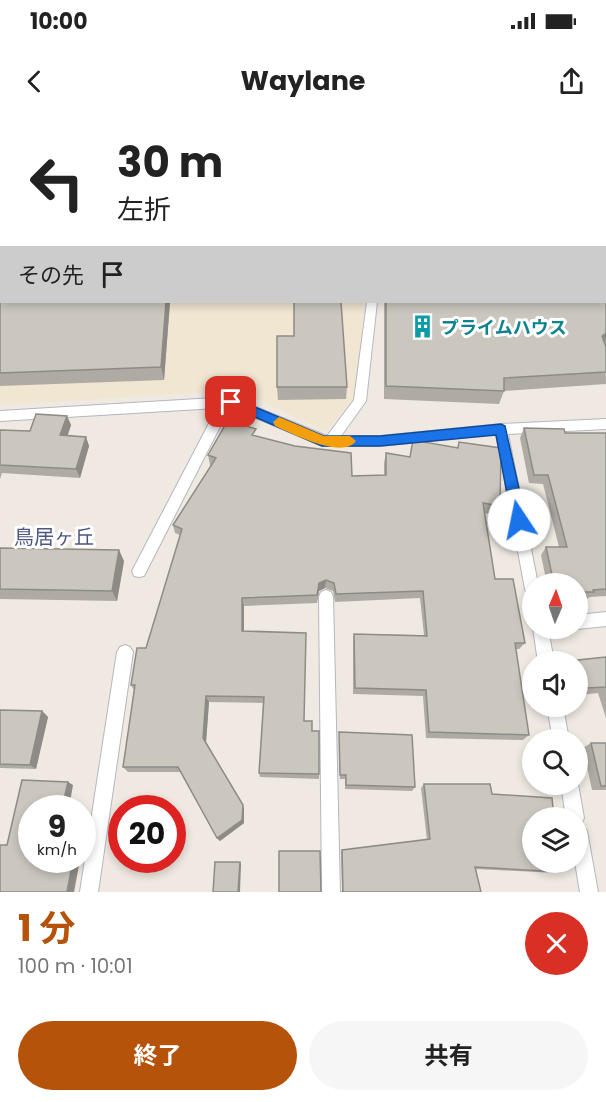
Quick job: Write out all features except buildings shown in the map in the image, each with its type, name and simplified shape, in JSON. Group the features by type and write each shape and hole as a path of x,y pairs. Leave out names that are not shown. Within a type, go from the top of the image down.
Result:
{"lane":[{"path":"330,441 360,401 372,303"},
{"path":"140,571 226,402"},
{"path":"0,416 231,402 322,441 380,441 501,429 606,424"},
{"path":"501,429 529,573"},
{"path":"326,597 331,892"},
{"path":"588,621 606,619"},
{"path":"89,892 125,652"},
{"path":"586,873 589,892"}],"shaded area":[{"path":"0,303 364,303 356,398 325,431 239,390 0,405"}],"slow traffic":[{"path":"279,422 322,441 350,441"}],"place":[{"name":"プライムハウス","path":"423,327"}],"district":[{"name":"鳥居ヶ丘","path":"54,537"}],"route":[{"path":"231,402 322,441 380,441 501,429 519,520"}]}
